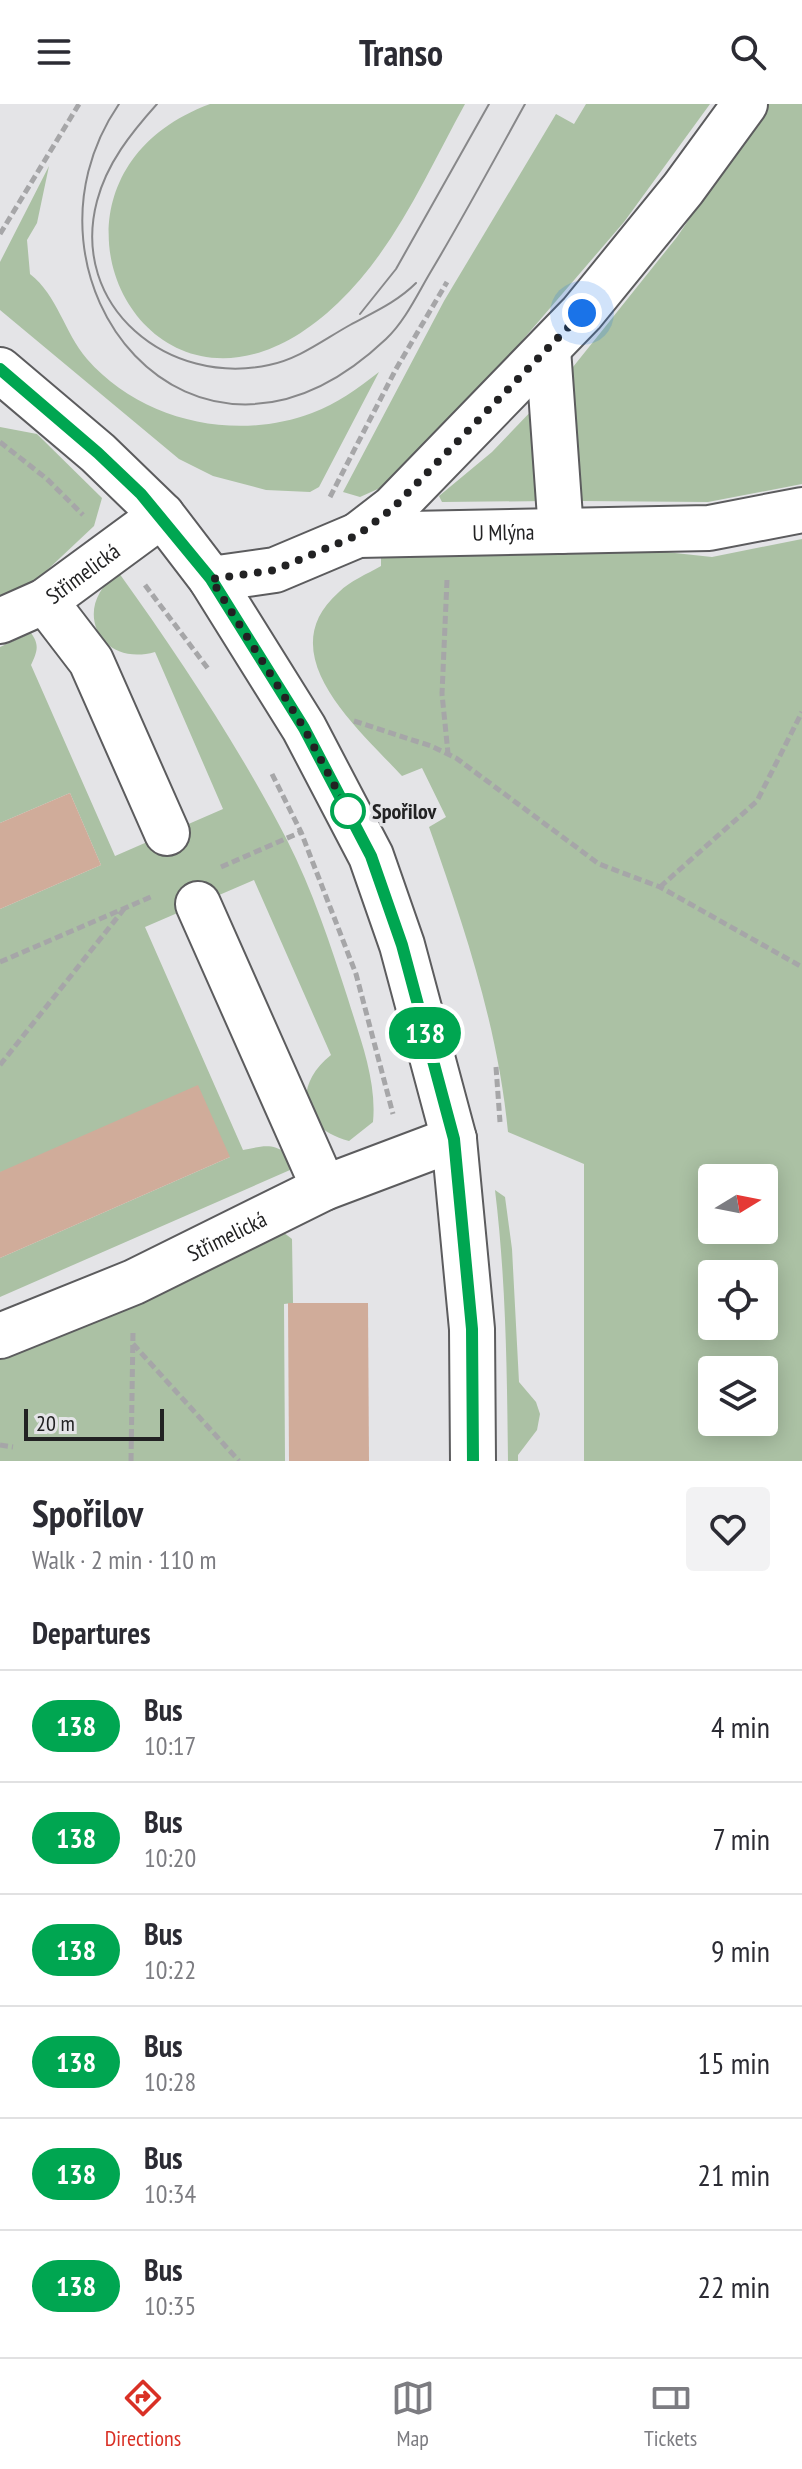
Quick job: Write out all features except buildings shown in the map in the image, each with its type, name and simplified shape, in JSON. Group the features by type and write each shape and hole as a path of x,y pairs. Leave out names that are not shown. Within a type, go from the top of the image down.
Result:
{"street":[{"path":"358,535 393,508 548,349 633,252 745,104"},
{"path":"548,349 561,531"},
{"path":"0,370 98,453 162,515 211,579 304,728 371,856 402,945 454,1139 472,1329 473,1461"},
{"name":"U Mlýna","path":"211,579 275,570 358,535 709,528 802,510"},
{"name":"Střimelická","path":"0,621 45,601 162,515"},
{"path":"45,601 91,661 167,833"},
{"path":"198,904 324,1188"},
{"name":"Střimelická","path":"0,1336 134,1282 324,1188 454,1139"}],"path":[{"path":"0,234 79,104"},
{"path":"393,508 328,496 447,282"},
{"path":"0,442 47,479 118,549 212,673"},
{"path":"438,533 449,595 442,694 448,754"},
{"path":"660,887 757,801 802,712"},
{"path":"304,728 336,716 448,754 599,864 660,887 802,967"},
{"path":"267,765 301,832 356,974 404,1156"},
{"path":"0,1065 125,909"},
{"path":"131,1461 134,1282"},
{"path":"133,1343 239,1461"},
{"path":"0,1445 13,1447"}],"green space":[{"path":"210,104 465,104 393,234 377,259 338,303 271,348 210,358 161,338 126,299 109,248 115,193 148,142"},
{"path":"586,104 710,104 624,222 489,379 389,484 360,497 343,492 444,301 556,114 574,124"},
{"path":"767,104 802,104 802,484 708,502 581,501 569,372 677,237"},
{"path":"49,166 37,223 27,240 30,274 54,303 87,359 134,398 191,420 252,426 282,422 312,413 347,395 379,372 319,487 310,492 266,490 213,476 179,459 0,310 0,262"},
{"path":"537,405 548,501 442,502 439,496 492,452"},
{"path":"0,427 37,434 102,498 94,526 43,574 0,604"},
{"path":"802,539 802,1461 584,1461 584,1164 508,1132 488,1015 467,939 429,827 446,817 422,768 402,776 345,714 328,690 317,665 313,640 320,616 343,588 381,566 381,556 647,550 712,557"},
{"path":"119,573 229,737 296,859 328,938 362,1044 370,1075 373,1122 349,1141 333,1135 311,1116 307,1105 310,1080 331,1055 254,880 145,927 243,1150 275,1147 286,1153 290,1170 0,1297 0,1258 230,1157 0,1172 0,909 101,865 70,793 0,823 0,647 31,633 34,637 37,649 31,665 115,856 223,809 155,652 135,655 118,651 97,630 94,616 96,601 104,586"},
{"path":"495,1190 505,1197 512,1249 519,1382 536,1402 540,1414 537,1430 518,1455 518,1461 508,1461 504,1292"},
{"path":"279,1229 292,1239 293,1303 284,1304 285,1461 0,1461 0,1350"}],"tram line":[{"path":"119,104 88,172 83,240 100,303 135,356 185,391 246,404 314,389 393,332 415,299 525,104"},
{"path":"157,104 129,137 107,174 97,201 92,239 98,274 113,305 135,331 163,351 196,364 232,369 269,365 311,348 385,306 416,283"},
{"path":"360,314 396,269 489,104"}],"bus line":[{"name":"138","path":"0,369 141,494 162,515 211,579 304,728 371,856 402,945 454,1139 472,1329 473,1461"}],"place":[{"name":"Spořilov","path":"348,811"}],"route":[{"path":"348,811 304,728 211,579 275,570 358,535 393,508 582,313"}]}
